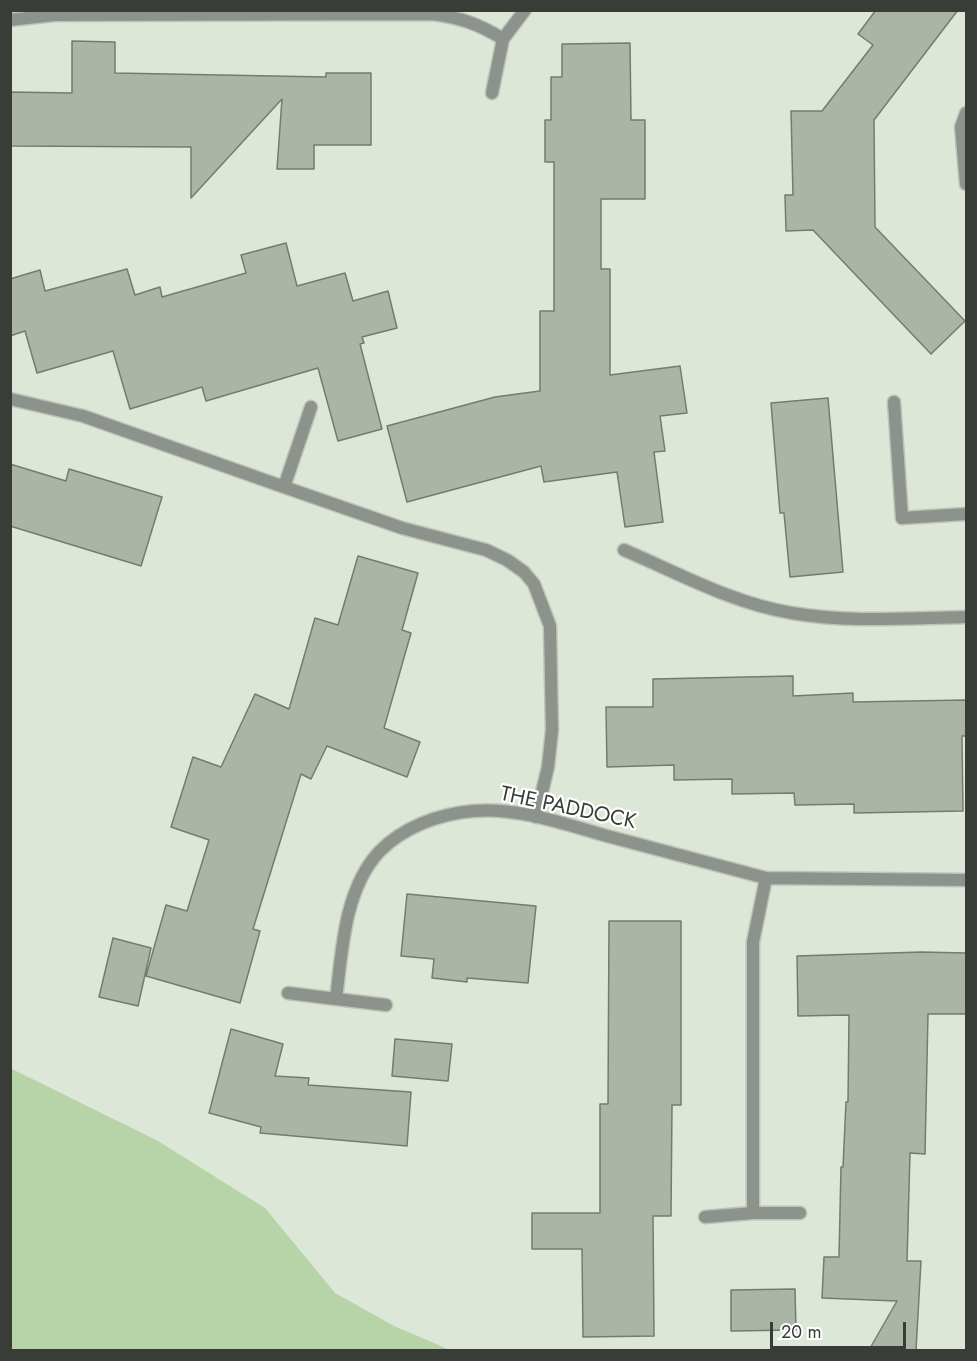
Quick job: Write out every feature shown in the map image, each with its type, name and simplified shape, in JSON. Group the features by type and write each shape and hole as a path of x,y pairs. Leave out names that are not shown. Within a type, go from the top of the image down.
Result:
{"street":[{"path":"492,93 503,39 525,10"},
{"path":"10,20 54,15 431,14 475,23 503,39"},
{"path":"966,113 961,127 966,184"},
{"path":"10,399 83,416 402,528 486,550 524,572 534,584 550,626 552,730 548,767 536,817"},
{"path":"894,402 902,518 966,514"},
{"path":"284,487 311,407"},
{"path":"624,550 753,604 790,613 839,619 966,617"},
{"name":"THE PADDOCK","path":"336,999 350,908 378,853 402,833 423,822 449,815 474,811 536,817 766,878 966,880"},
{"path":"753,1213 753,942 766,878"},
{"path":"288,993 386,1005"},
{"path":"705,1217 753,1213 800,1213"}],"green space":[{"path":"10,1068 158,1141 265,1208 335,1293 394,1326 450,1350 11,1350"}],"building":[{"path":"876,10 958,10 874,120 875,227 965,321 931,354 813,230 786,231 785,195 793,195 791,111 822,111 873,45 858,34"},
{"path":"72,41 115,42 115,73 326,77 326,73 371,73 371,145 314,145 314,169 277,169 282,99 191,198 191,147 10,146 10,92 72,93"},
{"path":"630,43 631,120 645,120 645,199 601,199 601,269 610,269 610,375 680,366 687,413 660,416 665,451 654,452 663,522 625,527 617,472 544,482 541,466 407,502 387,426 495,397 540,391 540,311 554,311 554,162 545,162 545,120 551,120 551,77 562,77 562,44"},
{"path":"286,243 297,286 345,273 353,301 388,291 397,328 362,337 364,343 360,344 382,429 338,441 318,368 206,401 202,387 130,409 113,351 37,373 25,331 10,336 10,279 40,270 45,291 127,269 135,295 160,287 162,297 246,273 241,255"},
{"path":"828,398 843,572 790,577 784,513 780,513 771,403"},
{"path":"10,464 66,481 69,469 162,497 141,566 10,526"},
{"path":"358,556 418,573 402,630 411,633 384,728 420,742 407,777 327,746 311,779 301,774 253,929 260,931 240,1003 146,976 166,905 187,911 209,840 171,827 193,757 221,767 255,694 289,709 315,618 338,625"},
{"path":"793,676 793,696 853,693 853,702 966,700 966,736 962,736 963,811 854,813 854,804 795,805 794,793 732,794 732,779 674,780 674,765 607,767 606,707 653,707 653,679"},
{"path":"407,894 536,906 528,983 467,978 467,982 432,978 434,959 401,956"},
{"path":"609,921 681,921 681,1105 672,1105 671,1216 653,1216 654,1336 583,1337 582,1249 532,1249 532,1213 600,1213 600,1104 608,1104"},
{"path":"113,938 151,948 138,1006 99,997"},
{"path":"966,953 966,1014 928,1014 925,1154 910,1153 907,1261 921,1261 916,1350 869,1350 897,1301 822,1298 824,1257 839,1257 841,1167 843,1167 846,1102 848,1102 849,1015 798,1016 797,956"},
{"path":"231,1029 283,1044 275,1076 309,1078 308,1085 411,1092 407,1146 260,1133 261,1127 209,1113"},
{"path":"395,1039 452,1044 448,1081 392,1076"},
{"path":"795,1289 796,1330 731,1331 731,1290"}]}
